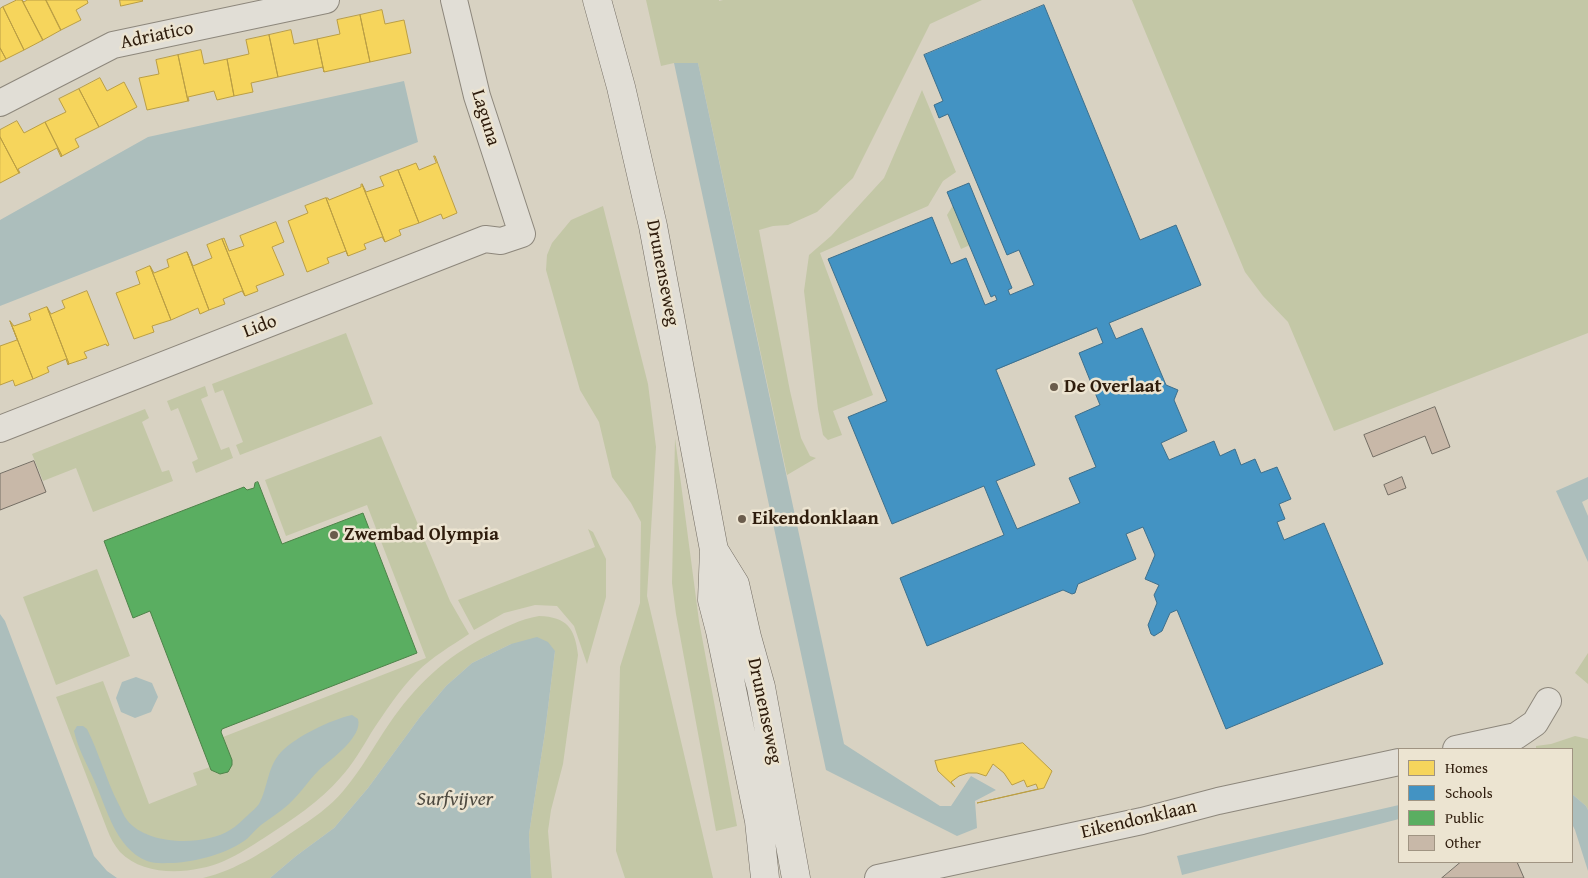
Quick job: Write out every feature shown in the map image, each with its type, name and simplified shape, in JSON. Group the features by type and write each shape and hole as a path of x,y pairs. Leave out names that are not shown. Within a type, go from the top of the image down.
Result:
{"street":[{"name":"Adriatico","path":"0,103 113,45 326,0"},
{"name":"Laguna","path":"454,0 477,96 522,234"},
{"name":"Drunenseweg","path":"597,0 621,87 653,226 714,550 712,600 720,630 759,821 765,878"},
{"name":"Lido","path":"0,429 485,239 501,241 522,234"},
{"name":"Drunenseweg","path":"714,550 735,584 761,687 796,878"},
{"path":"1461,748 1516,736 1535,723 1548,701"},
{"name":"Eikendonklaan","path":"878,878 1142,821 1218,801 1398,762"}],"green space":[{"path":"646,0 982,0 930,24 853,178 817,212 788,225 773,226 759,230 801,438 810,456 816,458 787,475 698,63 674,63 661,66"},
{"path":"1132,0 1588,0 1588,333 1334,431 1288,322 1263,296 1245,272"},
{"path":"922,90 956,172 943,181 928,206 820,253 873,395 833,411 842,435 828,440 823,435 818,409 804,291 809,255 831,236 884,178"},
{"path":"955,202 970,245 961,249 947,215"},
{"path":"603,206 648,384 656,447 647,596 713,878 625,878 616,851 620,667 640,603 641,522 631,503 612,477 599,422 580,390 546,270 547,255 552,243 571,220"},
{"path":"346,333 373,404 240,455 236,445 243,442 223,390 215,393 212,384"},
{"path":"205,386 208,396 201,399 221,450 229,447 233,458 196,473 192,462 198,459 178,408 171,411 167,401"},
{"path":"145,409 149,418 142,422 162,472 169,470 173,481 93,512 76,468 43,481 32,454"},
{"path":"381,436 450,601 469,634 435,657 404,686 392,701 357,756 324,795 264,838 224,861 199,869 185,871 156,870 130,860 120,852 109,835 56,697 103,681 149,804 197,785 193,773 210,767 215,772 221,774 227,771 232,765 223,737 426,658 367,505 286,536 265,480"},
{"path":"675,438 699,621 737,826 716,831 672,583"},
{"path":"588,529 593,532 606,559 606,597 587,664 574,626 557,606 535,605 504,613 474,630 458,600 595,547"},
{"path":"97,569 130,656 56,685 23,597"},
{"path":"539,616 556,619 568,626 575,638 578,655 563,764 551,810 548,831 552,878 531,878 529,834 555,651 511,644 472,663 446,686 420,717 368,788 334,828 270,878 203,878 228,870 251,859 327,807 339,796 362,766 409,697 444,663 487,636 532,617"},
{"path":"1588,653 1588,684 1575,673"},
{"path":"1575,736 1588,739 1588,810 1573,795 1573,748 1536,748 1536,746 1551,744"}],"water":[{"path":"674,63 698,63 844,744 940,806 951,806 971,776 996,790 975,801 977,828 957,836 826,770"},
{"path":"404,81 418,142 0,306 0,220 148,137"},
{"path":"1588,477 1588,499 1582,502 1588,516 1588,562 1556,491"},
{"path":"0,614 5,621 94,856 107,871 117,878 0,878"},
{"name":"Surfvijver","path":"537,637 548,642 555,651 529,834 531,878 270,878 334,828 368,788 420,717 446,686 472,663 511,644"},
{"path":"136,677 152,683 158,697 151,712 135,718 121,712 116,698 122,682"},
{"path":"352,715 358,719 358,726 351,740 319,770 297,796 282,810 261,825 248,838 232,848 212,856 173,863 147,861 127,847 113,826 80,750 74,731 77,726 83,726 87,729 123,814 136,829 162,839 192,841 219,835 235,827 259,804 270,771 281,752 314,729"},
{"path":"1573,795 1588,810 1588,871 1573,826"},
{"path":"1398,805 1398,819 1182,875 1177,856"}],"building: Homes":[{"path":"17,0 22,0 43,40 24,50 3,7"},
{"path":"22,0 24,2 27,0 46,0 61,30 43,40"},
{"path":"46,0 87,0 88,3 76,10 81,20 61,30"},
{"path":"120,0 142,0 143,1 121,6"},
{"path":"3,7 24,50 6,59 0,48 0,9"},
{"path":"382,10 385,24 404,20 411,53 370,62 360,15"},
{"path":"360,15 370,62 324,72 317,39 340,34 337,20"},
{"path":"291,30 294,44 317,39 323,67 278,77 269,35"},
{"path":"269,35 278,77 251,83 253,92 234,96 227,59 249,54 246,40"},
{"path":"0,48 6,59 0,62"},
{"path":"201,50 204,64 227,59 234,96 217,100 214,91 188,97 188,101 178,55"},
{"path":"178,55 188,101 147,110 139,78 159,74 156,60"},
{"path":"100,78 107,91 124,82 137,107 99,127 79,89"},
{"path":"79,89 99,127 75,139 79,147 62,156 45,122 66,112 59,99"},
{"path":"17,121 24,133 45,122 62,156 57,148 18,169 19,173 0,137 0,130"},
{"path":"0,137 19,173 0,183"},
{"path":"434,156 457,213 443,219 441,214 419,223 398,170 416,163 419,170 436,163"},
{"path":"398,170 419,223 399,230 401,235 385,242 362,184 366,192 384,186 380,177"},
{"path":"362,184 385,242 382,237 364,244 366,249 348,256 326,198 329,200 361,187"},
{"path":"326,198 348,256 346,251 327,258 329,263 307,272 288,221 308,213 305,206"},
{"path":"276,222 284,242 272,247 284,275 256,286 258,291 245,296 222,239 224,238 229,251 244,246 240,236"},
{"path":"222,239 245,296 242,291 223,299 225,304 209,310 187,252 193,266 212,258 207,245"},
{"path":"187,252 209,310 200,314 198,308 171,320 150,266 154,273 169,267 167,260"},
{"path":"150,266 171,320 152,326 154,332 134,339 116,293 140,284 136,272"},
{"path":"87,291 109,345 107,346 106,344 84,352 87,358 69,364 47,307 51,314 65,308 62,301"},
{"path":"47,307 69,364 66,359 47,367 49,372 33,379 10,321 14,326 31,320 29,314"},
{"path":"10,321 33,379 15,386 13,380 0,385 0,346 17,340"},
{"path":"1023,743 1052,771 1044,788 977,803 1038,789 1036,784 1027,787 1024,780 1012,785 1004,773 993,764 986,776 968,773 959,776 951,782 955,787 938,771 935,761"}],"building: Schools":[{"path":"1044,5 1140,240 1176,225 1201,285 1109,323 1116,339 1142,328 1166,385 1178,390 1174,400 1187,431 1161,443 1169,460 1214,441 1220,456 1235,449 1241,465 1255,459 1261,473 1277,467 1291,499 1279,504 1285,519 1277,522 1284,540 1324,523 1383,664 1226,729 1177,610 1170,613 1162,631 1154,636 1151,634 1148,625 1157,603 1154,595 1159,585 1145,579 1155,555 1143,527 1126,534 1136,559 1078,584 1075,593 1072,594 1063,590 927,646 900,578 1004,535 984,486 892,524 848,417 887,401 828,259 932,217 951,264 966,258 985,305 997,300 995,295 991,297 947,192 969,183 1012,288 1008,290 1010,295 1034,285 1019,250 1007,255 948,114 939,118 934,105 943,101 924,55","holes":["1097,328 1103,343 1079,353 1100,405 1075,416 1096,467 1069,478 1080,503 1017,529 996,481 1035,465 996,370"]}],"building: Public":[{"path":"258,482 282,544 363,513 417,653 222,729 221,732 232,760 232,765 228,772 220,774 211,770 150,611 133,618 104,541 244,487 247,490 254,488 255,483"}],"building: Other":[{"path":"1435,407 1450,447 1432,454 1425,436 1373,457 1364,435"},
{"path":"34,461 46,492 0,510 0,474"},
{"path":"1402,477 1406,488 1388,495 1384,485"},
{"path":"1460,863 1517,863 1524,878 1442,878"}],"place":[{"name":"De Overlaat","path":"1054,387"},
{"name":"Eikendonklaan","path":"742,519"},
{"name":"Zwembad Olympia","path":"334,535"}]}
